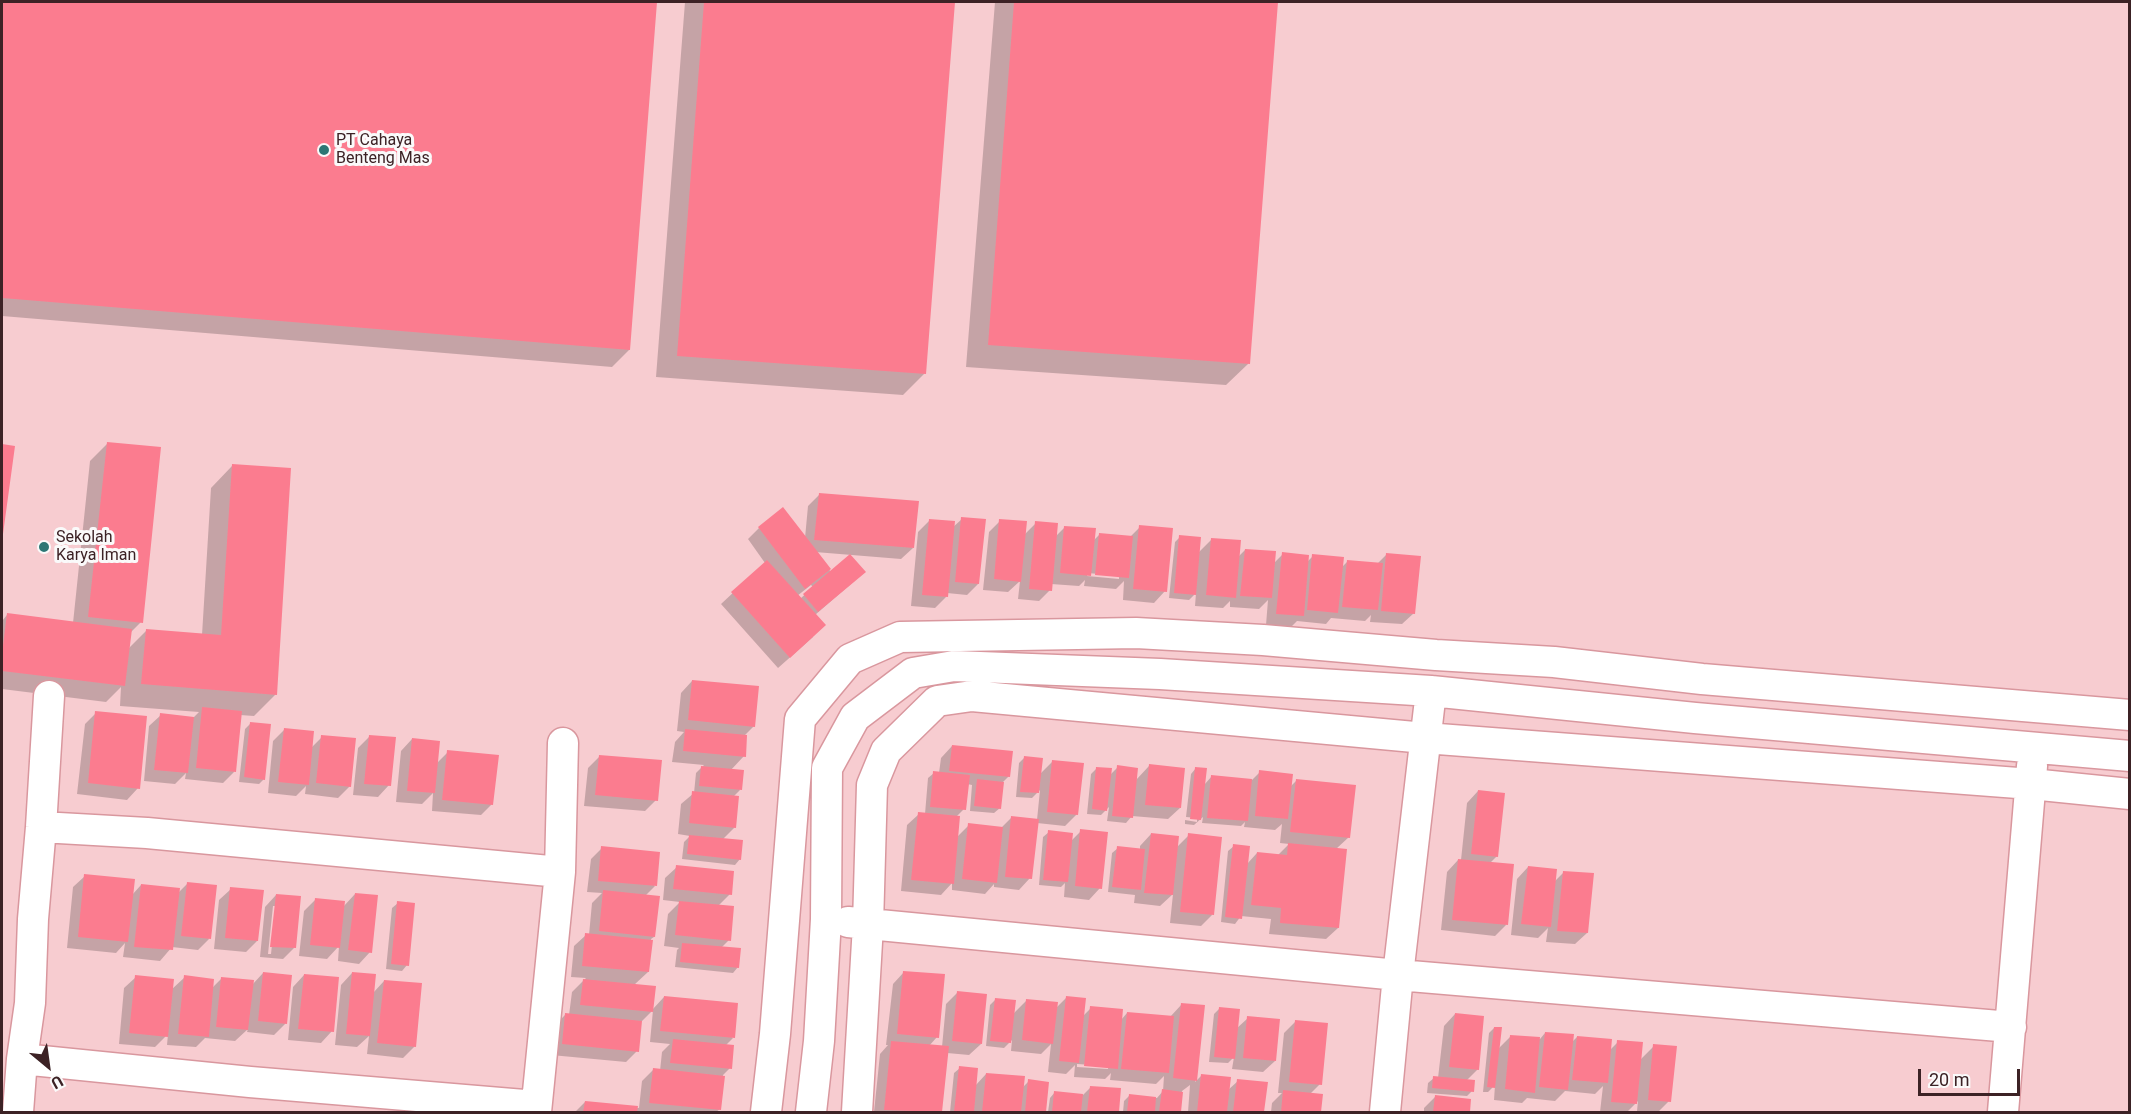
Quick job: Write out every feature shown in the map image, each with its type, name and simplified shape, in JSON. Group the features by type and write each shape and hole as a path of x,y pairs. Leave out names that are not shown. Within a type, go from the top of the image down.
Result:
{"street":[{"path":"1130,673 1136,633"},
{"path":"766,1113 775,1034 800,719 850,659 900,638 1136,633 1554,662 1702,679 2130,716"},
{"path":"811,1113 819,1041 826,920 827,768 855,717 913,673 954,666 1130,673 1431,691 1695,718 2130,756"},
{"path":"1695,718 1702,679"},
{"path":"1385,1113 1398,975 1431,691"},
{"path":"18,1113 22,1059 30,1003 33,918 49,696"},
{"path":"857,1113 868,925 872,785 886,751 937,702 972,696 1425,738 2031,784 2130,794"},
{"path":"22,1059 536,1109 560,872 563,743"},
{"path":"2002,1113 2034,748"},
{"path":"41,827 147,833 560,872"},
{"path":"826,920 1398,975 2011,1027"},
{"path":"775,1034 819,1041"}],"building":[{"name":"PT Cahaya Benteng Mas","path":"2,2 657,2 630,350 2,298"},
{"path":"704,2 955,2 926,374 677,356"},
{"path":"1014,2 1278,2 1250,364 988,345"},
{"path":"107,442 161,447 143,623 88,617"},
{"path":"2,444 15,446 3,534 2,534"},
{"path":"232,464 291,468 277,695 141,684 146,629 221,635"},
{"path":"819,493 919,501 914,548 814,540"},
{"path":"783,507 831,569 805,589 758,527"},
{"path":"961,517 986,519 979,584 955,582"},
{"path":"929,519 955,521 948,597 922,595"},
{"path":"999,519 1027,521 1021,582 994,579"},
{"path":"1035,521 1058,523 1052,591 1029,589"},
{"path":"1139,525 1173,528 1167,592 1133,589"},
{"path":"1064,526 1096,528 1091,576 1060,573"},
{"path":"1099,533 1133,536 1129,578 1095,575"},
{"path":"1179,535 1201,537 1196,595 1174,593"},
{"path":"1211,538 1241,540 1236,598 1206,595"},
{"path":"1245,549 1276,551 1272,598 1240,596"},
{"path":"1282,552 1309,555 1304,616 1276,614"},
{"path":"1386,553 1421,556 1415,614 1381,611"},
{"path":"850,554 866,572 818,612 803,594"},
{"path":"1312,554 1344,557 1338,613 1307,610"},
{"path":"767,560 826,625 790,658 731,592"},
{"path":"1347,560 1383,563 1378,610 1342,607"},
{"path":"7,613 132,629 125,686 2,671"},
{"path":"692,680 759,686 755,727 688,720"},
{"path":"202,707 242,711 236,772 196,768"},
{"path":"95,711 147,716 140,789 88,783"},
{"path":"160,713 194,717 188,773 154,770"},
{"path":"250,722 271,724 265,780 244,777"},
{"path":"284,728 314,731 309,785 278,782"},
{"path":"685,729 747,735 746,757 683,751"},
{"path":"321,735 356,738 351,787 316,783"},
{"path":"369,735 396,737 391,786 364,784"},
{"path":"412,738 440,741 435,793 407,791"},
{"path":"952,745 1013,751 1010,777 949,771"},
{"path":"447,750 499,755 493,805 442,800"},
{"path":"599,755 662,760 658,801 595,795"},
{"path":"1024,756 1043,758 1039,793 1020,792"},
{"path":"1052,760 1084,763 1078,815 1047,812"},
{"path":"1149,764 1185,768 1181,808 1145,805"},
{"path":"1117,765 1138,768 1133,818 1112,816"},
{"path":"701,766 744,770 742,790 699,786"},
{"path":"1096,767 1112,768 1107,811 1092,809"},
{"path":"1195,767 1207,768 1201,820 1190,819"},
{"path":"1259,770 1293,774 1288,819 1255,816"},
{"path":"933,771 970,775 966,810 930,807"},
{"path":"1211,775 1252,779 1248,821 1207,818"},
{"path":"977,779 1004,782 1001,809 974,806"},
{"path":"1296,779 1356,785 1350,838 1290,832"},
{"path":"1478,790 1505,793 1498,857 1471,854"},
{"path":"692,791 739,796 736,828 689,823"},
{"path":"918,812 960,816 954,884 911,880"},
{"path":"1011,816 1039,819 1032,879 1005,877"},
{"path":"968,823 1003,827 997,883 962,879"},
{"path":"1080,829 1108,832 1102,889 1075,886"},
{"path":"1048,830 1073,833 1068,882 1043,880"},
{"path":"1151,833 1179,836 1173,895 1144,893"},
{"path":"1188,833 1222,837 1214,915 1180,912"},
{"path":"689,835 743,840 741,860 687,854"},
{"path":"1288,843 1347,849 1339,928 1280,923 1281,908 1251,905 1257,852 1287,855"},
{"path":"1233,844 1250,846 1242,919 1225,917"},
{"path":"601,846 660,852 657,886 598,881"},
{"path":"1117,846 1145,849 1141,890 1112,887"},
{"path":"1458,859 1514,864 1508,925 1452,920"},
{"path":"676,865 734,871 732,895 673,889"},
{"path":"1528,866 1557,869 1551,927 1521,924"},
{"path":"1563,871 1594,873 1588,933 1557,931"},
{"path":"84,874 135,879 128,942 78,937"},
{"path":"187,882 217,885 211,939 181,936"},
{"path":"141,884 180,888 173,950 134,947"},
{"path":"230,887 264,890 258,941 225,938"},
{"path":"603,890 660,896 655,937 599,931"},
{"path":"355,893 378,895 372,953 348,950"},
{"path":"276,894 301,896 296,948 270,947"},
{"path":"315,898 345,901 340,948 310,945"},
{"path":"397,901 415,903 409,966 391,964"},
{"path":"679,901 734,906 731,941 675,935"},
{"path":"585,933 653,940 649,972 582,966"},
{"path":"682,943 741,948 739,968 680,962"},
{"path":"903,971 945,974 939,1038 897,1034"},
{"path":"263,972 292,975 287,1024 258,1021"},
{"path":"352,972 376,974 370,1036 346,1034"},
{"path":"304,974 339,977 334,1032 298,1029"},
{"path":"135,975 174,979 168,1037 129,1033"},
{"path":"184,975 214,979 209,1037 178,1034"},
{"path":"221,977 254,980 248,1030 216,1027"},
{"path":"583,979 656,986 653,1012 580,1005"},
{"path":"384,980 422,983 416,1047 377,1043"},
{"path":"957,991 987,994 982,1044 952,1041"},
{"path":"664,996 738,1003 735,1038 660,1031"},
{"path":"1066,996 1086,998 1079,1063 1059,1061"},
{"path":"995,998 1016,1000 1011,1043 990,1041"},
{"path":"1026,999 1058,1002 1053,1044 1022,1040"},
{"path":"1181,1003 1205,1005 1197,1081 1173,1078"},
{"path":"1090,1006 1123,1009 1118,1069 1084,1066"},
{"path":"1219,1007 1240,1009 1235,1059 1214,1057"},
{"path":"1127,1012 1174,1016 1169,1073 1121,1069"},
{"path":"565,1013 642,1021 639,1052 562,1044"},
{"path":"1455,1013 1484,1016 1479,1070 1449,1067"},
{"path":"1247,1016 1280,1019 1276,1061 1243,1058"},
{"path":"1295,1020 1328,1023 1322,1085 1289,1082"},
{"path":"1494,1027 1502,1027 1495,1088 1487,1087"},
{"path":"1545,1032 1574,1034 1568,1090 1539,1087"},
{"path":"1510,1035 1540,1037 1535,1093 1505,1089"},
{"path":"1577,1036 1612,1039 1608,1083 1572,1080"},
{"path":"673,1039 734,1045 732,1069 670,1063"},
{"path":"1617,1040 1643,1042 1637,1104 1611,1102"},
{"path":"891,1041 949,1046 942,1112 884,1110"},
{"path":"1653,1044 1677,1046 1671,1102 1648,1100"},
{"path":"959,1066 978,1068 974,1112 954,1112"},
{"path":"653,1068 725,1076 721,1110 649,1103"},
{"path":"986,1073 1025,1076 1021,1112 982,1112"},
{"path":"1201,1074 1231,1077 1227,1112 1197,1112"},
{"path":"1433,1076 1475,1080 1474,1092 1432,1088"},
{"path":"1028,1079 1049,1082 1046,1112 1025,1112"},
{"path":"1237,1079 1268,1082 1264,1112 1233,1112"},
{"path":"1090,1086 1121,1088 1119,1112 1087,1112"},
{"path":"1162,1089 1183,1092 1181,1112 1159,1112"},
{"path":"1283,1090 1323,1094 1321,1112 1281,1112"},
{"path":"1054,1091 1083,1094 1081,1112 1052,1112"},
{"path":"1129,1094 1156,1097 1155,1112 1127,1112"},
{"path":"1435,1095 1471,1099 1470,1112 1433,1112"},
{"path":"585,1101 638,1106 637,1112 583,1112"}],"place":[{"name":"PT Cahaya Benteng Mas","path":"324,150"},
{"name":"Sekolah Karya Iman","path":"44,547"}]}
